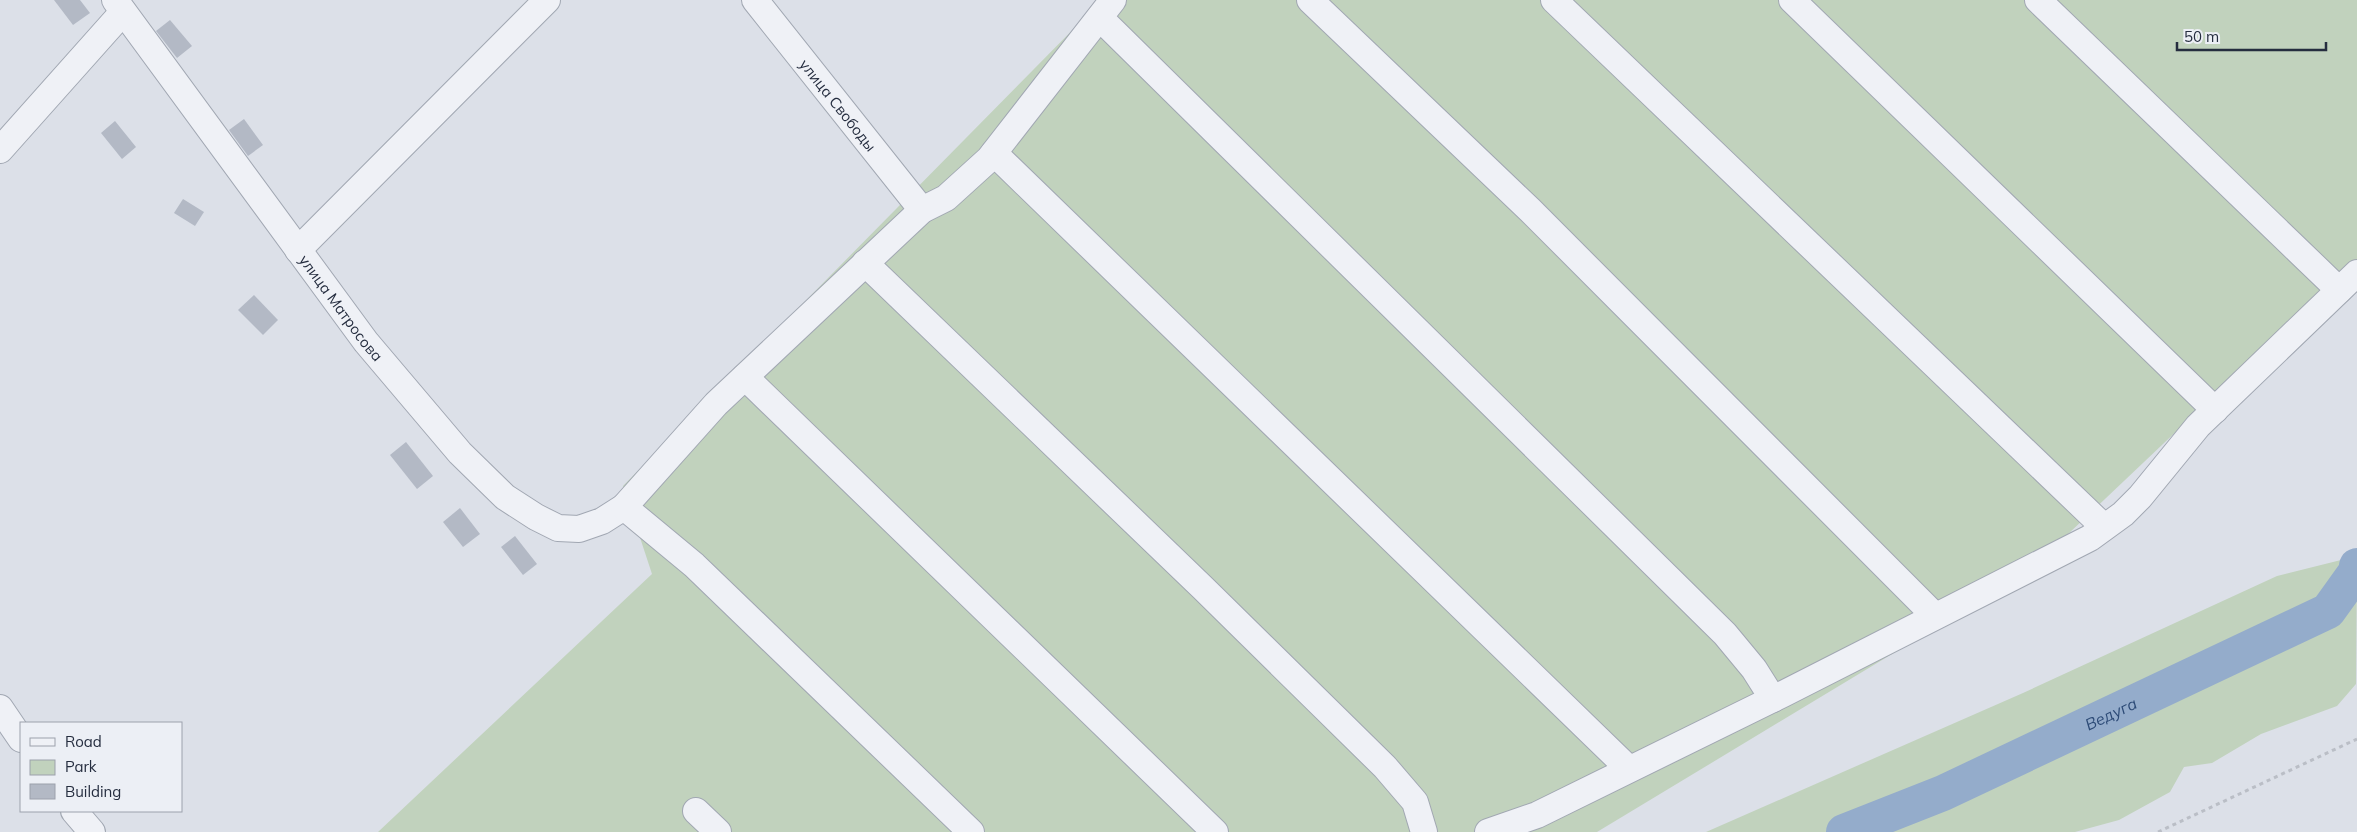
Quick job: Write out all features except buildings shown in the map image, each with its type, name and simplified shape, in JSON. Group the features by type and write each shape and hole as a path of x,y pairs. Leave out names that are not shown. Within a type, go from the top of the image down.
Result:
{"street":[{"path":"298,250 547,0"},
{"name":"улица Свободы","path":"755,0 922,210"},
{"path":"1310,0 1530,210 1935,616"},
{"path":"1554,0 2104,527"},
{"path":"1792,0 2215,410"},
{"path":"1488,832 1536,814 1629,769 2090,538 2123,514 2140,497 2198,426 2348,282 2038,0"},
{"path":"0,150 119,6"},
{"name":"улица Матросова","path":"119,6 366,342 460,453 505,497 536,517 558,528 579,529 602,521 624,507 716,404 922,210 946,198 994,153 1107,9"},
{"path":"1107,9 1725,634 1754,669 1773,698"},
{"path":"994,153 1629,769"},
{"path":"865,263 1203,588 1385,767 1415,802 1424,826 1424,832"},
{"path":"745,377 1215,832"},
{"path":"624,507 694,565 971,832"},
{"path":"0,708 20,738"},
{"path":"696,811 718,832"},
{"path":"75,812 92,832"}],"path":[{"path":"2158,832 2357,738"}],"green space":[{"path":"1102,0 2357,0 2357,260 2028,572 1597,832 378,832 652,574 623,486"},
{"path":"2357,556 2356,684 2337,706 2261,734 2212,763 2184,767 2170,792 2119,820 2075,832 1706,832 2023,693 2277,576"}],"waterway":[{"name":"Ведуга","path":"1844,832 1943,793 2328,611 2356,572 2357,566"}]}
